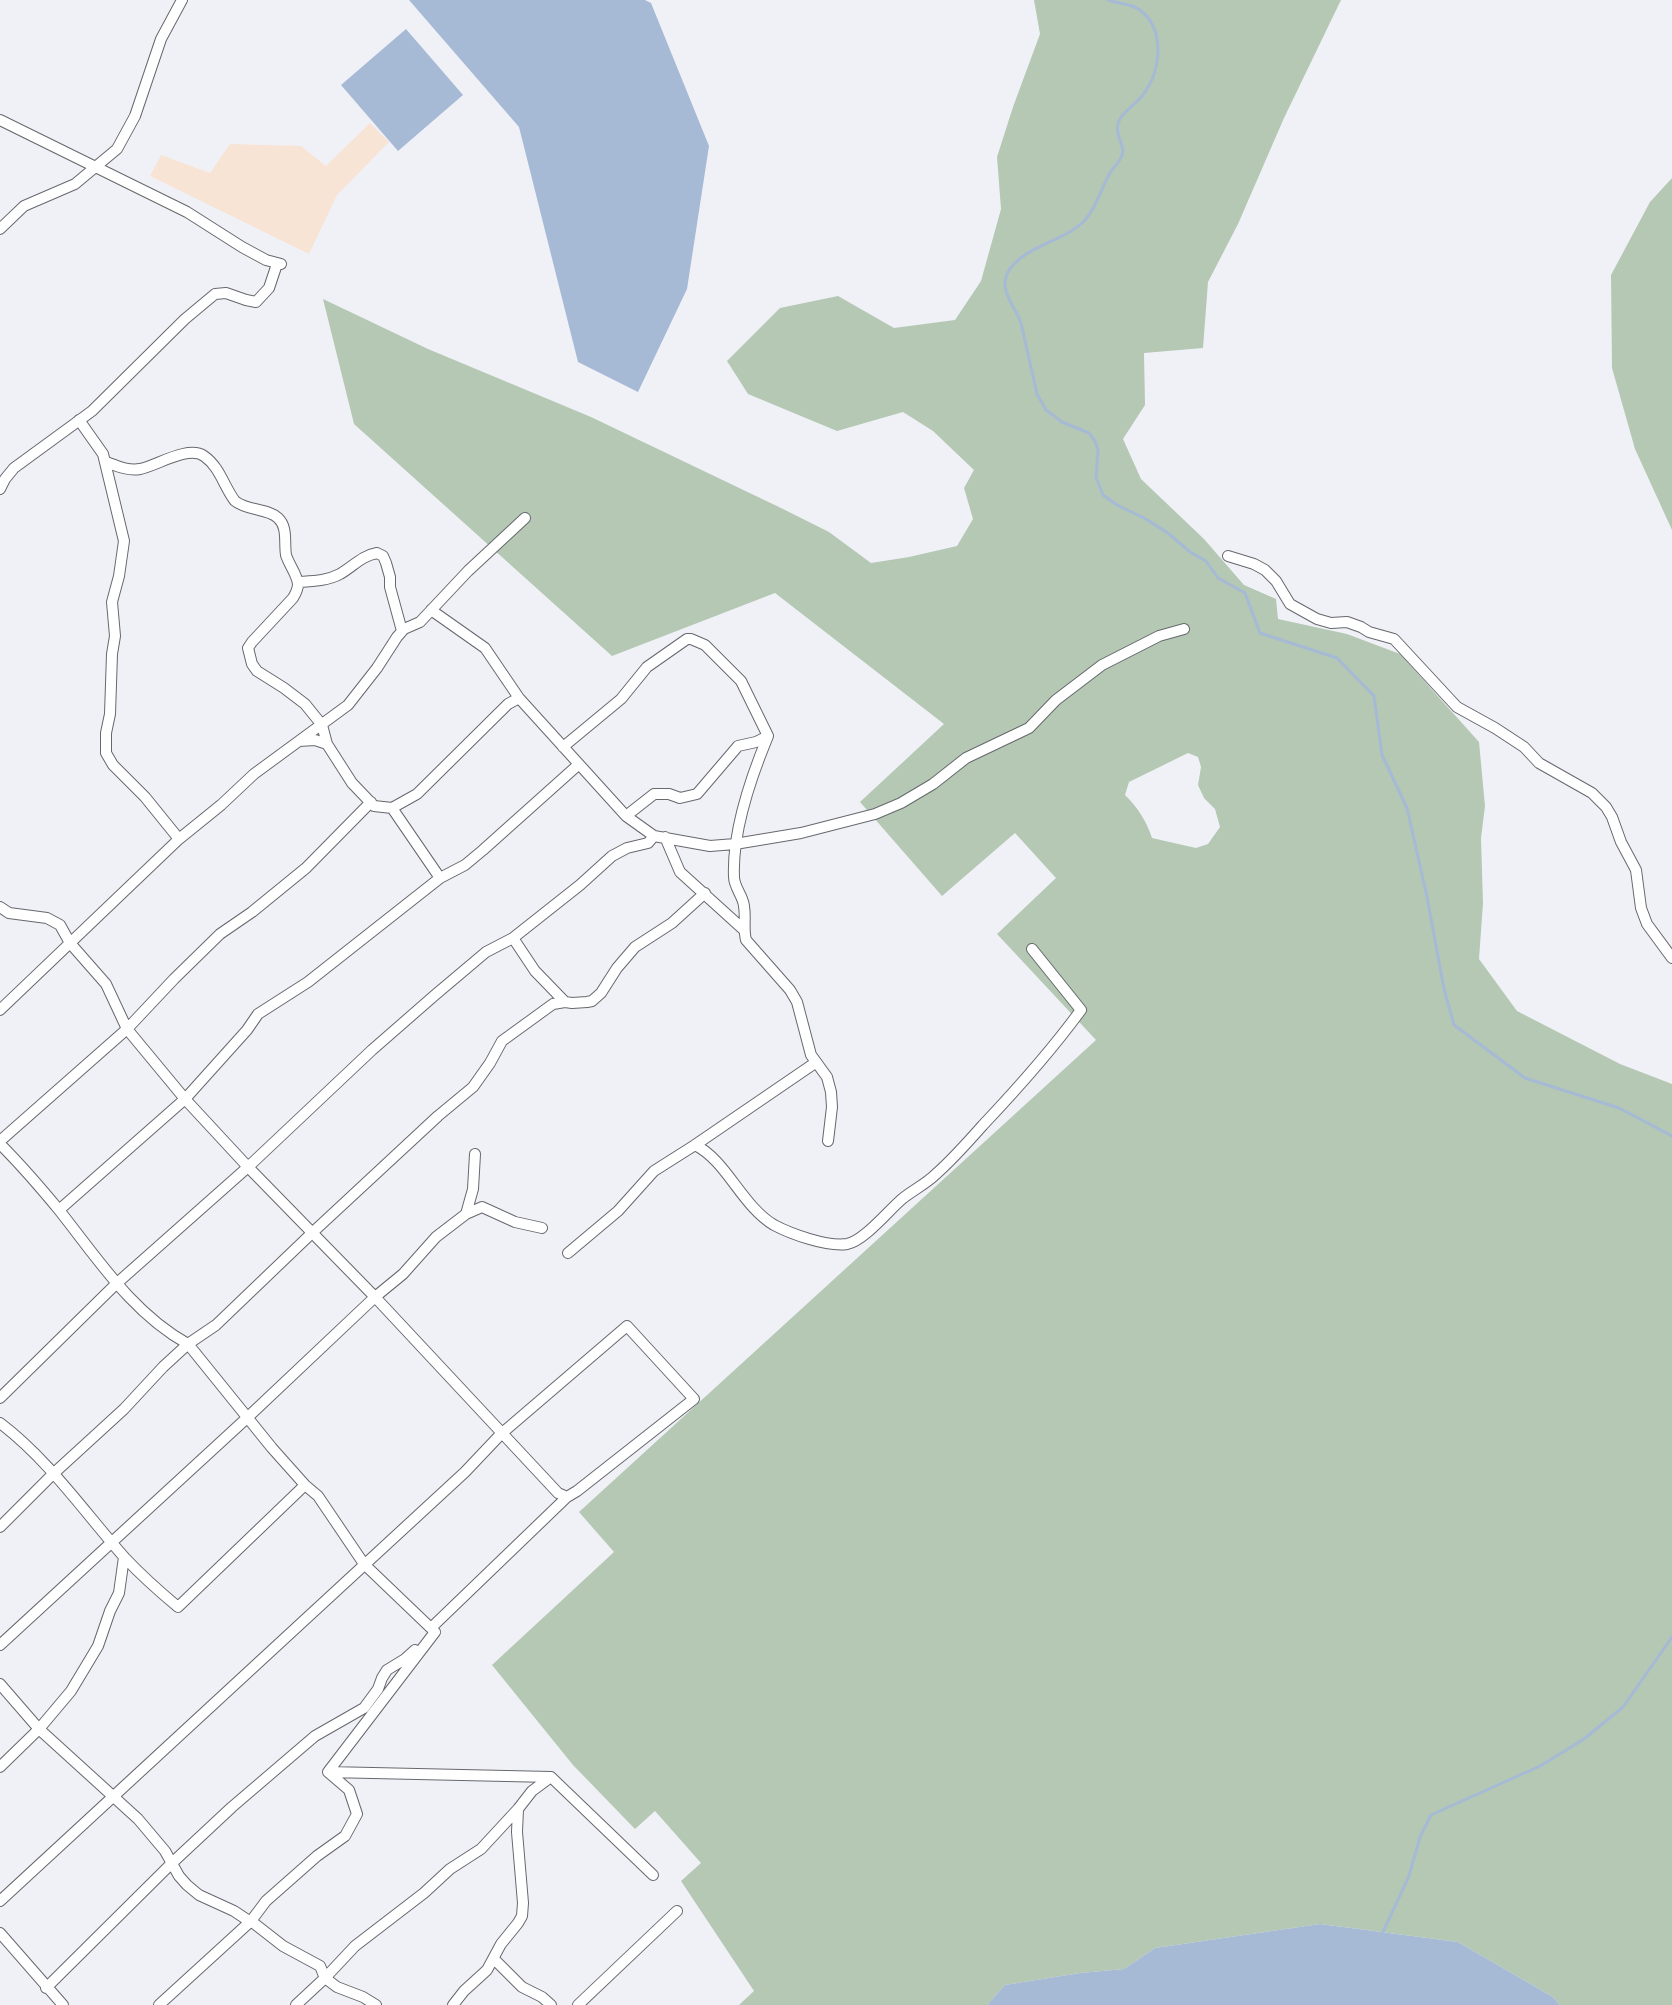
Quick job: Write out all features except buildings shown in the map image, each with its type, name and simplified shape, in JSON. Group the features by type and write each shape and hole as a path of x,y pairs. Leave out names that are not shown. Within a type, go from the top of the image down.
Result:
{"street":[{"path":"0,229 24,206 75,184 117,149 135,116 161,39 182,0"},
{"path":"0,120 188,212 242,247 279,264 269,288 256,302 226,293 215,294 185,319 92,411 14,468 5,479 0,490"},
{"path":"79,420 103,454 106,462 124,541 119,576 112,602 115,636 111,669 110,714 106,733 106,753 114,765 135,786 179,839"},
{"path":"106,462 124,469 141,469 173,456 199,454 204,456 215,467 235,501 240,505 273,514 282,523 286,554 298,582 298,590 293,598 259,632 248,648 252,664 257,671 305,704 322,725 327,744 352,783 379,808 392,808 417,794 508,704 519,698"},
{"path":"0,1010 179,839 221,806 254,774 348,705 402,631 420,622 468,571 526,518"},
{"path":"298,582 314,581 338,575 361,558 377,553 383,556 386,563 390,587 402,631"},
{"path":"1228,556 1254,564 1265,570 1276,582 1290,604 1317,619 1331,623 1347,622 1369,632 1394,639 1458,707 1524,747 1540,764 1592,793 1606,807 1612,817 1620,842 1636,870 1641,908 1647,924 1672,958"},
{"path":"431,610 485,648 519,698 626,816 660,836 710,846 736,844 800,833 857,820 900,803 933,784 966,758 1030,728 1056,700 1102,665 1159,636 1184,629"},
{"path":"562,747 621,699 647,667 687,639 692,639 705,645 741,681 768,736 753,771 736,844 734,880 744,905 746,940 790,990 797,1002 806,1041 815,1063 827,1077 832,1107 828,1141"},
{"path":"626,816 654,794 662,793 680,798 697,794 738,746 756,742 768,736"},
{"path":"299,741 315,740 327,744"},
{"path":"59,1210 185,1099 247,1030 258,1014 308,982 440,878 465,865 578,764"},
{"path":"371,802 306,868 252,912 220,934 127,1029 0,1142 31,1176 116,1284 140,1310 171,1335 188,1344 305,1485 318,1496 364,1564 433,1630"},
{"path":"392,808 440,878"},
{"path":"660,836 680,872 744,930"},
{"path":"0,1398 116,1284 248,1167 372,1050 435,995 486,952 513,938 562,897 580,885 612,856 627,848 648,843 660,836"},
{"path":"0,1527 53,1474 124,1409 163,1367 188,1344 216,1325 438,1116 473,1087 490,1063 502,1041 553,1004 587,1002 596,998 617,968 635,947 672,923 705,894"},
{"path":"0,907 9,913 47,918 60,925 70,943 106,984 127,1029 185,1099 248,1167 375,1297 501,1434 558,1493 566,1497"},
{"path":"513,938 536,971 564,1002"},
{"path":"695,1145 708,1153 756,1211 774,1225 804,1237 827,1242 848,1244 859,1238 903,1198 936,1174 954,1157 1027,1078 1081,1010 1032,949"},
{"path":"568,1253 618,1211 654,1171 815,1063"},
{"path":"466,1214 473,1189 475,1154"},
{"path":"0,1645 248,1417 375,1297 403,1274 436,1237 466,1214 482,1207 515,1222 542,1228"},
{"path":"0,1901 465,1472 501,1434 627,1326 694,1398 597,1477 566,1497 405,1659 388,1670 378,1689 364,1708 315,1736 232,1807 172,1863 46,1988"},
{"path":"0,1424 16,1436 53,1474 124,1557 154,1587 178,1607 305,1485"},
{"path":"0,1767 39,1730 71,1691 98,1646 110,1611 119,1593 124,1557"},
{"path":"328,1772 433,1630"},
{"path":"0,1684 39,1730 138,1819 165,1851 178,1876 199,1895 251,1921 283,1946 320,1966 325,1978 337,1987 363,1997 376,2005"},
{"path":"328,1772 551,1777 653,1875"},
{"path":"159,2005 251,1921 266,1902 317,1856 345,1836 357,1814 349,1790 328,1772"},
{"path":"296,2005 355,1946 410,1904 450,1869 481,1849 532,1791 551,1777"},
{"path":"453,2005 464,1991 487,1970 501,1944 522,1916 523,1903 517,1832 518,1809"},
{"path":"578,2005 677,1911"},
{"path":"0,1933 46,1988 63,2005"},
{"path":"494,1959 522,1987 542,1997 551,2005"}],"shaded area":[{"path":"370,123 389,142 337,195 309,254 150,176 161,155 210,173 230,144 301,146 326,166"}],"green space":[{"path":"1034,0 1341,0 1284,118 1238,224 1208,282 1203,348 1144,353 1145,405 1123,439 1141,479 1204,539 1244,585 1276,599 1278,619 1347,634 1400,654 1479,742 1485,806 1481,838 1483,903 1479,959 1517,1011 1620,1064 1672,1084 1672,2005 1560,2005 1553,1997 1458,1942 1320,1924 1155,1948 1124,1969 1080,1973 1005,1985 987,2005 739,2005 754,1991 681,1881 701,1863 655,1811 635,1829 573,1765 492,1665 614,1552 579,1512 1096,1040 997,934 1056,878 1015,833 942,896 860,802 944,724 775,593 612,656 354,424 323,299 428,349 591,417 781,508 829,532 871,563 957,546 973,519 964,488 974,470 933,431 903,412 837,431 748,394 727,361 780,308 838,296 894,328 955,320 981,281 1001,209 997,157 1040,34","holes":["1188,753 1198,757 1201,767 1198,785 1204,798 1215,809 1220,827 1208,844 1196,848 1152,838 1141,815 1125,795 1129,782"]},
{"path":"1672,178 1672,530 1635,449 1612,368 1611,275 1650,202"}],"water":[{"path":"409,0 645,0 651,3 709,146 687,289 638,392 578,362 519,127"},
{"path":"406,29 463,95 398,151 341,85"},
{"path":"1320,1924 1458,1942 1553,1997 1560,2005 987,2005 1005,1985 1080,1973 1124,1969 1155,1948"}],"waterway":[{"path":"1108,0 1136,8 1148,18 1157,40 1157,64 1148,87 1119,121 1117,129 1123,154 1108,176 1085,220 1066,234 1022,257 1007,274 1005,287 1021,323 1037,394 1046,410 1062,422 1089,433 1095,441 1098,450 1096,477 1103,495 1117,505 1144,518 1168,533 1190,552 1206,561 1218,578 1245,593 1260,633 1337,658 1374,696 1382,755 1407,808 1427,897 1444,989 1454,1025 1525,1078 1619,1108 1672,1136"},
{"path":"1383,1932 1409,1876 1420,1837 1431,1815 1540,1766 1584,1739 1623,1707 1672,1637"}]}
